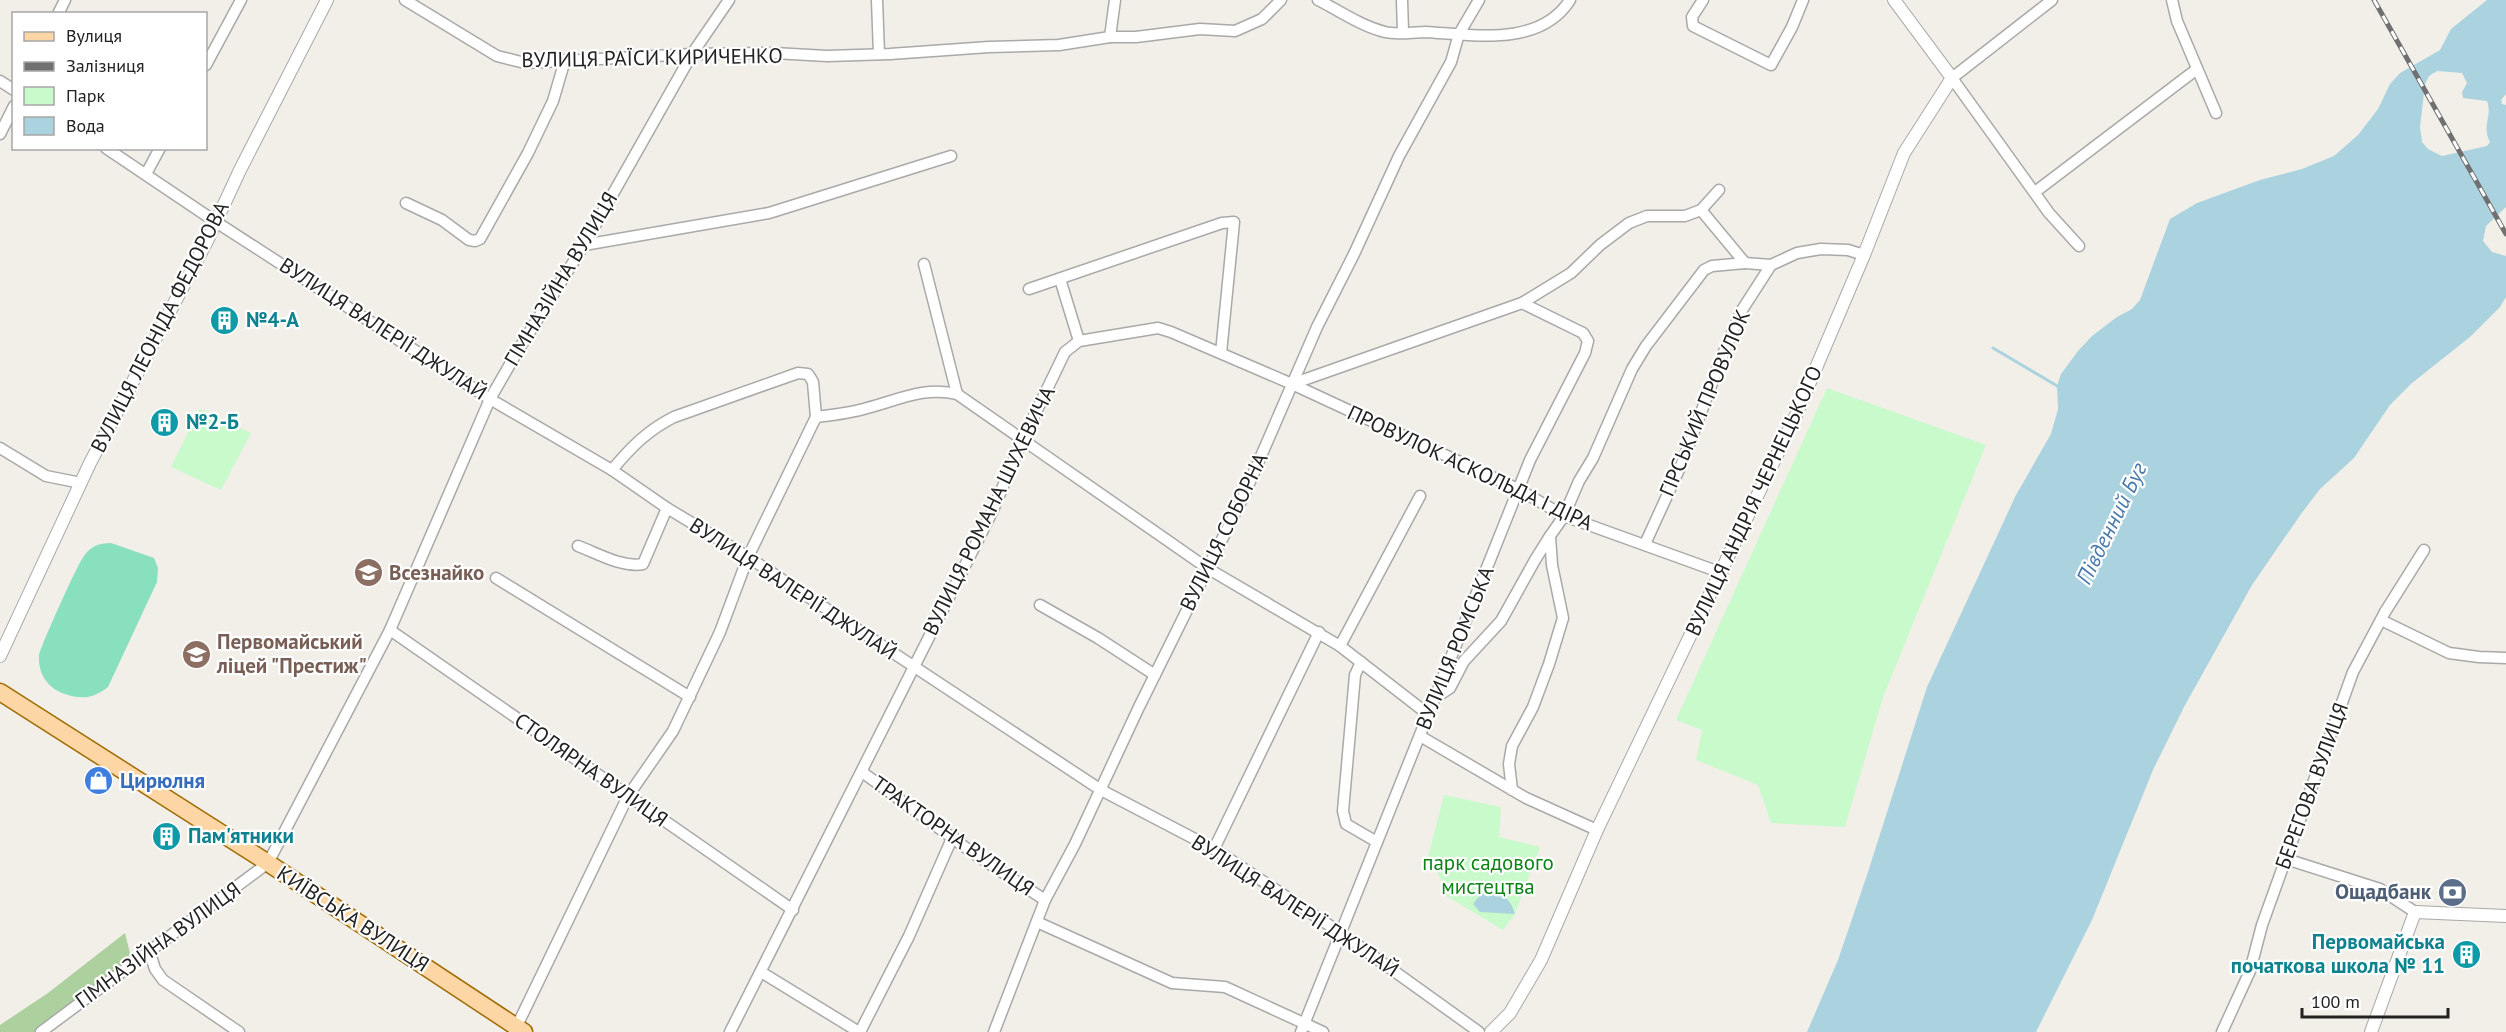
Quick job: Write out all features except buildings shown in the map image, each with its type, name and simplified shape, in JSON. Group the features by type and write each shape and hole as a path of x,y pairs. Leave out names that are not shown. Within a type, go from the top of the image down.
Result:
{"main road":[{"name":"КИЇВСЬКА ВУЛИЦЯ","path":"0,692 268,863 518,1030"}],"street":[{"path":"207,63 241,0"},
{"name":"ВУЛИЦЯ ЛЕОНІДА ФЕДОРОВА","path":"0,656 81,483 216,222 327,0"},
{"name":"ВУЛИЦЯ РАЇСИ КИРИЧЕНКО","path":"405,0 497,56 525,63 692,54 774,53 827,56 879,54 1059,45 1200,29 1235,31 1262,19 1281,0"},
{"name":"ГІМНАЗІЙНА ВУЛИЦЯ","path":"41,1032 268,863 390,630 490,399 584,245 692,54 729,0"},
{"path":"877,0 879,54"},
{"path":"1110,38 1115,0"},
{"path":"1318,0 1370,27 1388,33 1459,34 1509,34 1533,30 1547,25 1570,0"},
{"path":"1402,0 1404,32"},
{"name":"ВУЛИЦЯ СОБОРНА","path":"994,1032 1045,900 1245,493 1292,384 1399,156 1451,62 1459,34 1479,0"},
{"path":"1703,0 1692,16 1693,26 1771,65 1792,27 1803,0"},
{"path":"1894,0 2049,213 2079,246"},
{"name":"ВУЛИЦЯ АНДРІЯ ЧЕРНЕЦЬКОГО","path":"1491,1032 1510,1013 1541,960 1598,830 1796,415 1864,255 1904,153 1952,78 2052,0"},
{"path":"2172,0 2177,21 2216,113"},
{"path":"406,203 442,220 469,240 480,240 554,101 565,60"},
{"path":"2035,192 2197,69"},
{"path":"0,134 12,110"},
{"name":"ВУЛИЦЯ ВАЛЕРІЇ ДЖУЛАЙ","path":"109,150 490,399 612,470 667,508 748,557 1101,790 1214,849 1341,933 1479,1032"},
{"path":"147,174 159,150"},
{"path":"584,245 769,213 951,156"},
{"path":"1292,384 1522,303 1571,273 1600,245 1629,223 1647,216 1685,216 1701,210 1719,190"},
{"path":"1701,210 1745,263"},
{"path":"1029,289 1222,223 1234,222 1221,353 1158,328 1079,341 1060,279"},
{"path":"1434,699 1450,688 1464,661 1501,621 1535,560 1564,516 1608,426 1632,369 1646,346 1704,270 1745,263 1771,266 1797,253 1821,249 1848,250 1864,255"},
{"path":"924,264 957,394"},
{"name":"ГІРСЬКИЙ ПРОВУЛОК","path":"1645,544 1682,463 1742,310 1771,266"},
{"name":"ВУЛИЦЯ РОМСЬКА","path":"1302,1028 1530,460 1585,353 1588,341 1583,333 1522,303"},
{"name":"ВУЛИЦЯ РОМАНА ШУХЕВИЧА","path":"730,1032 993,510 1023,439 1065,352 1079,341"},
{"name":"ПРОВУЛОК АСКОЛЬДА І ДІРА","path":"1221,353 1518,489 1564,516 1722,573"},
{"path":"518,1030 628,796 674,731 720,632 748,557 816,417 813,382 808,374 798,373 674,417 655,426 630,448 612,470"},
{"path":"816,417 865,409 922,391 945,391 957,394 1207,568 1340,646 1429,715"},
{"path":"0,448 46,477 81,483"},
{"path":"1340,646 1420,496"},
{"path":"578,546 620,561 636,565 642,564 667,508"},
{"path":"1512,790 1509,764 1512,746 1533,707 1563,618 1552,565 1550,536"},
{"name":"БЕРЕГОВА ВУЛИЦЯ","path":"2222,1032 2250,970 2262,925 2353,672 2381,620 2424,550"},
{"path":"496,578 690,697"},
{"path":"1040,605 1098,638 1155,675"},
{"path":"2381,620 2449,653 2506,658"},
{"name":"СТОЛЯРНА ВУЛИЦЯ","path":"390,630 793,910"},
{"path":"1214,849 1319,632"},
{"path":"1361,662 1355,675 1343,811 1346,824 1377,842"},
{"path":"1420,736 1512,790 1598,830"},
{"name":"ТРАКТОРНА ВУЛИЦЯ","path":"862,772 953,836 973,853 1045,900"},
{"path":"761,972 859,1032 909,936 953,836"},
{"path":"2286,859 2380,890 2415,912 2506,916"},
{"path":"2371,1032 2415,912"},
{"name":"ТРАКТОРНА ВУЛИЦЯ","path":"1037,922 1172,983 1225,987 1302,1028 1323,1032"},
{"path":"150,953 155,969 163,980 239,1032"}],"green space":[{"path":"1827,388 1986,445 1883,697 1845,827 1771,823 1758,785 1696,760 1702,730 1676,720"},
{"path":"200,409 251,433 221,490 171,467"},
{"path":"111,543 154,558 158,568 157,582 108,687 88,697 71,696 49,685 40,669 39,656 59,606 84,556 96,546"},
{"name":"парк садового мистецтва","path":"1444,795 1501,807 1499,837 1540,847 1515,914 1503,930 1440,892 1442,881 1428,857"},
{"path":"125,933 133,965 41,1032 0,1032 0,1025 48,993"}],"water":[{"name":"Південний Буг","path":"2487,0 2506,0 2506,94 2501,100 2502,104 2506,105 2506,207 2486,226 2483,241 2492,252 2506,256 2506,297 2500,307 2470,337 2412,383 2390,405 2354,458 2320,489 2252,585 2184,707 2153,770 2092,920 2036,1032 1807,1032 1838,960 1927,687 2016,495 2051,434 2058,409 2057,386 2061,374 2092,336 2132,309 2140,300 2170,219 2197,203 2260,180 2302,169 2334,156 2358,135 2378,109 2390,84 2400,73 2440,50 2451,29","holes":["2437,71 2462,73 2467,83 2462,92 2463,98 2487,101 2489,112 2487,131 2490,142 2487,146 2442,156 2428,149 2422,142 2420,127 2425,84 2429,76"]},
{"path":"1503,893 1515,914 1480,912 1473,904 1481,894"}],"waterway":[{"path":"1993,348 2059,387"}],"railway":[{"path":"2374,0 2506,234"}],"place":[{"name":"№4-А","path":"225,320"},
{"name":"№2-Б","path":"165,422"},
{"name":"Всезнайко","path":"368,573"},
{"name":"Первомайський ліцей \"Престиж\"","path":"196,654"},
{"name":"Цирюлня","path":"99,781"},
{"name":"Пам'ятники","path":"167,836"},
{"name":"Ощадбанк","path":"2452,892"},
{"name":"Первомайська початкова школа № 11","path":"2466,954"}]}
